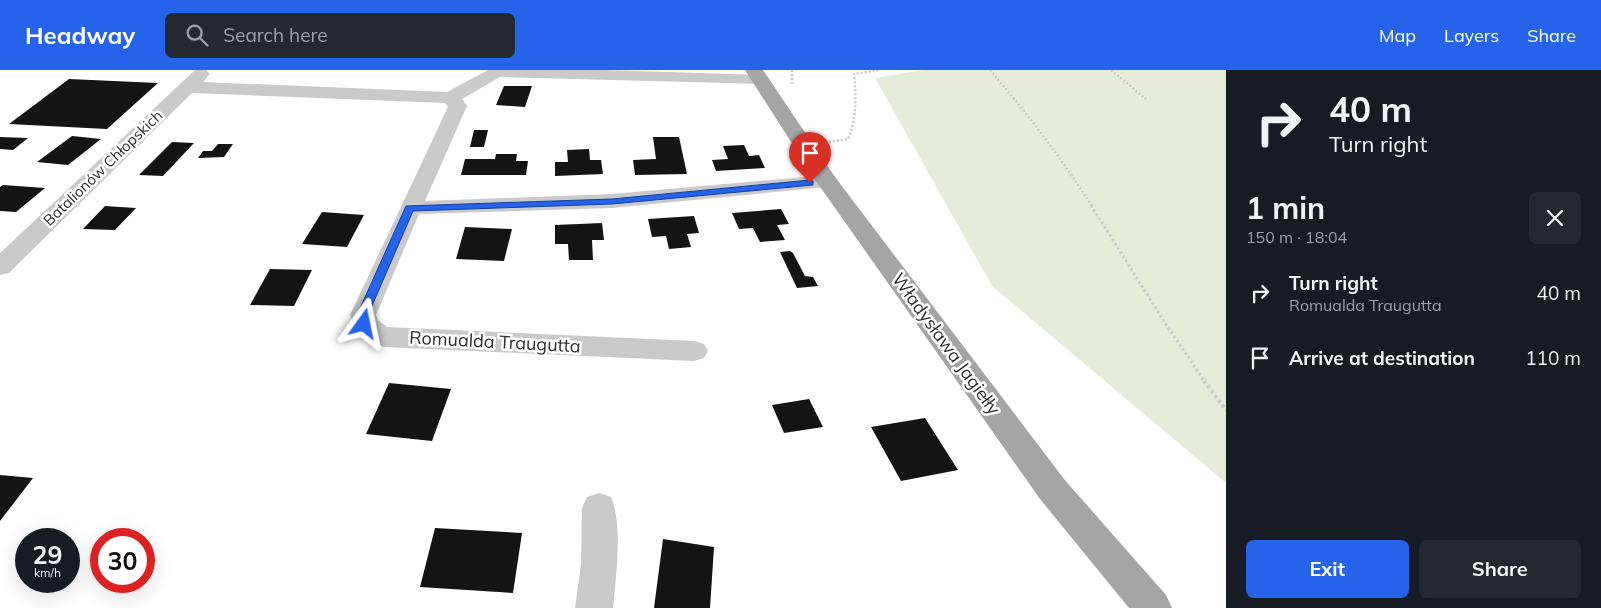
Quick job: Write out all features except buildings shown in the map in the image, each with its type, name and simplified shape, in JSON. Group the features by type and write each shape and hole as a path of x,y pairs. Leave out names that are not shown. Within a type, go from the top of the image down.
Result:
{"main road":[{"name":"Władysława Jagiełły","path":"758,75 827,181 1052,489 1153,608"}],"street":[{"name":"Batalionów Chłopskich","path":"0,267 205,70"},
{"path":"188,87 450,98 496,71 758,75"},
{"path":"450,98 458,106 410,208 612,201 827,181"},
{"name":"Romualda Traugutta","path":"410,208 363,315 364,324 372,332 384,338 694,351"},
{"path":"594,608 599,564 599,508"}],"path":[{"path":"792,70 792,89"},
{"path":"822,140 835,142 848,139 852,131 857,102 854,74 880,70"},
{"path":"990,70 1022,105 1072,176 1200,377 1226,410"},
{"path":"1111,70 1146,99"}],"green space":[{"path":"923,70 1226,70 1226,483 992,286 875,78"}],"route":[{"path":"364,324 363,315 410,208 612,201 810,183"}]}
